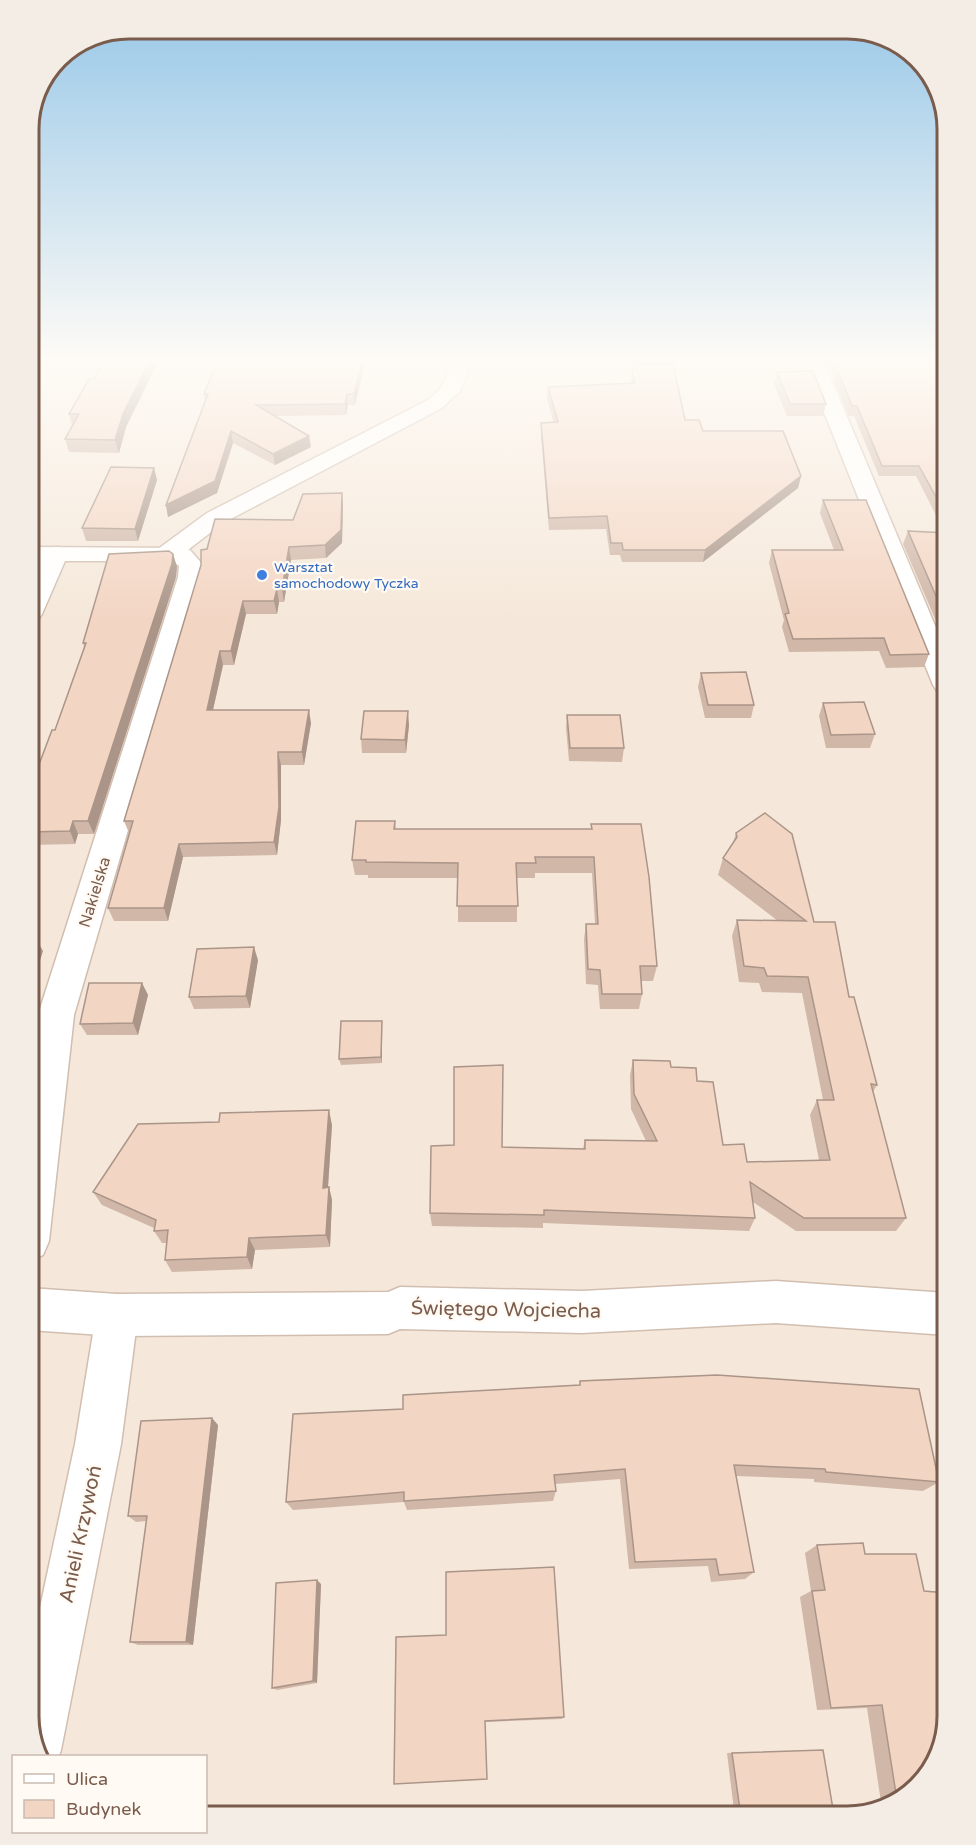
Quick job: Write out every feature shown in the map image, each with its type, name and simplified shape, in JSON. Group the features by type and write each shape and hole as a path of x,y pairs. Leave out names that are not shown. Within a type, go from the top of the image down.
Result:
{"street":[{"path":"39,554 174,555 214,518 350,448"},
{"path":"850,448 937,658"},
{"path":"39,592 56,554"},
{"name":"Nakielska","path":"39,1152 56,1014 190,577 191,565 174,555"},
{"name":"Świętego Wojciecha","path":"39,1310 117,1316 388,1313 400,1308 582,1312 776,1302 937,1313"},
{"name":"Anieli Krzywoń","path":"40,1725 98,1444 117,1316"}],"shaded area":[{"path":"39,448 937,448 937,1716 934,1737 899,1789 882,1799 847,1806 207,1806 207,1755 48,1755 41,1734 39,1716"}],"building":[{"path":"188,448 226,448 215,481 166,505"},
{"path":"262,448 285,448 273,454"},
{"path":"543,448 790,448 801,476 705,550 623,550 622,543 611,543 607,516 549,518"},
{"path":"875,448 937,448 937,499 919,466 882,466"},
{"path":"111,467 154,468 135,529 82,528"},
{"path":"342,493 341,530 325,545 289,547 282,589 277,589 274,601 243,601 231,651 220,651 207,710 309,710 302,752 278,752 279,807 274,842 179,844 164,908 108,908 133,821 124,821 201,565 201,550 207,549 215,519 293,520 303,494"},
{"path":"823,500 866,500 929,654 890,655 884,638 793,639 785,614 789,613 772,550 843,550"},
{"path":"908,531 937,532 937,598"},
{"path":"169,551 173,554 172,564 88,821 73,821 70,831 39,832 39,764 52,730 55,730 86,643 83,643 109,554"},
{"path":"746,672 754,705 708,705 701,673"},
{"path":"864,702 875,734 831,735 823,703"},
{"path":"364,711 408,711 405,740 361,739"},
{"path":"567,715 620,715 624,748 570,748"},
{"path":"765,813 792,834 814,922 835,922 849,997 854,997 877,1085 871,1084 906,1218 804,1218 750,1182 755,1218 544,1210 544,1215 430,1213 431,1146 454,1145 454,1067 503,1065 502,1147 585,1149 585,1140 657,1141 634,1094 633,1060 670,1061 671,1067 696,1068 697,1081 713,1082 723,1145 744,1144 747,1162 830,1160 817,1100 834,1100 808,977 767,976 764,968 744,966 737,920 806,921 723,858 737,837 736,833"},
{"path":"356,821 395,821 394,829 592,829 591,824 641,824 649,877 657,966 640,966 642,994 602,994 600,970 588,969 586,924 598,924 594,857 535,857 536,863 516,863 518,906 457,906 458,863 352,860"},
{"path":"254,947 246,996 189,997 197,949"},
{"path":"89,983 142,983 133,1023 80,1024"},
{"path":"341,1021 382,1021 381,1057 339,1059"},
{"path":"329,1110 323,1188 329,1187 326,1235 249,1238 247,1257 165,1260 168,1230 154,1231 156,1220 93,1192 138,1124 219,1122 220,1113"},
{"path":"717,1375 919,1389 937,1482 826,1472 825,1469 734,1465 754,1572 719,1575 716,1559 635,1562 625,1469 554,1475 556,1491 404,1501 404,1492 286,1502 293,1414 403,1409 403,1395 580,1385 580,1381"},
{"path":"212,1418 186,1642 130,1642 147,1516 128,1516 141,1421"},
{"path":"863,1543 865,1554 916,1554 924,1591 937,1592 936,1728 928,1756 922,1766 906,1784 896,1791 882,1705 831,1708 812,1591 825,1590 817,1545"},
{"path":"554,1567 564,1717 485,1721 487,1779 394,1784 396,1637 446,1635 446,1572"},
{"path":"317,1580 313,1681 272,1688 276,1583"},
{"path":"823,1750 832,1806 739,1806 732,1753"}],"place":[{"name":"Warsztat samochodowy Tyczka","path":"262,575"}]}
